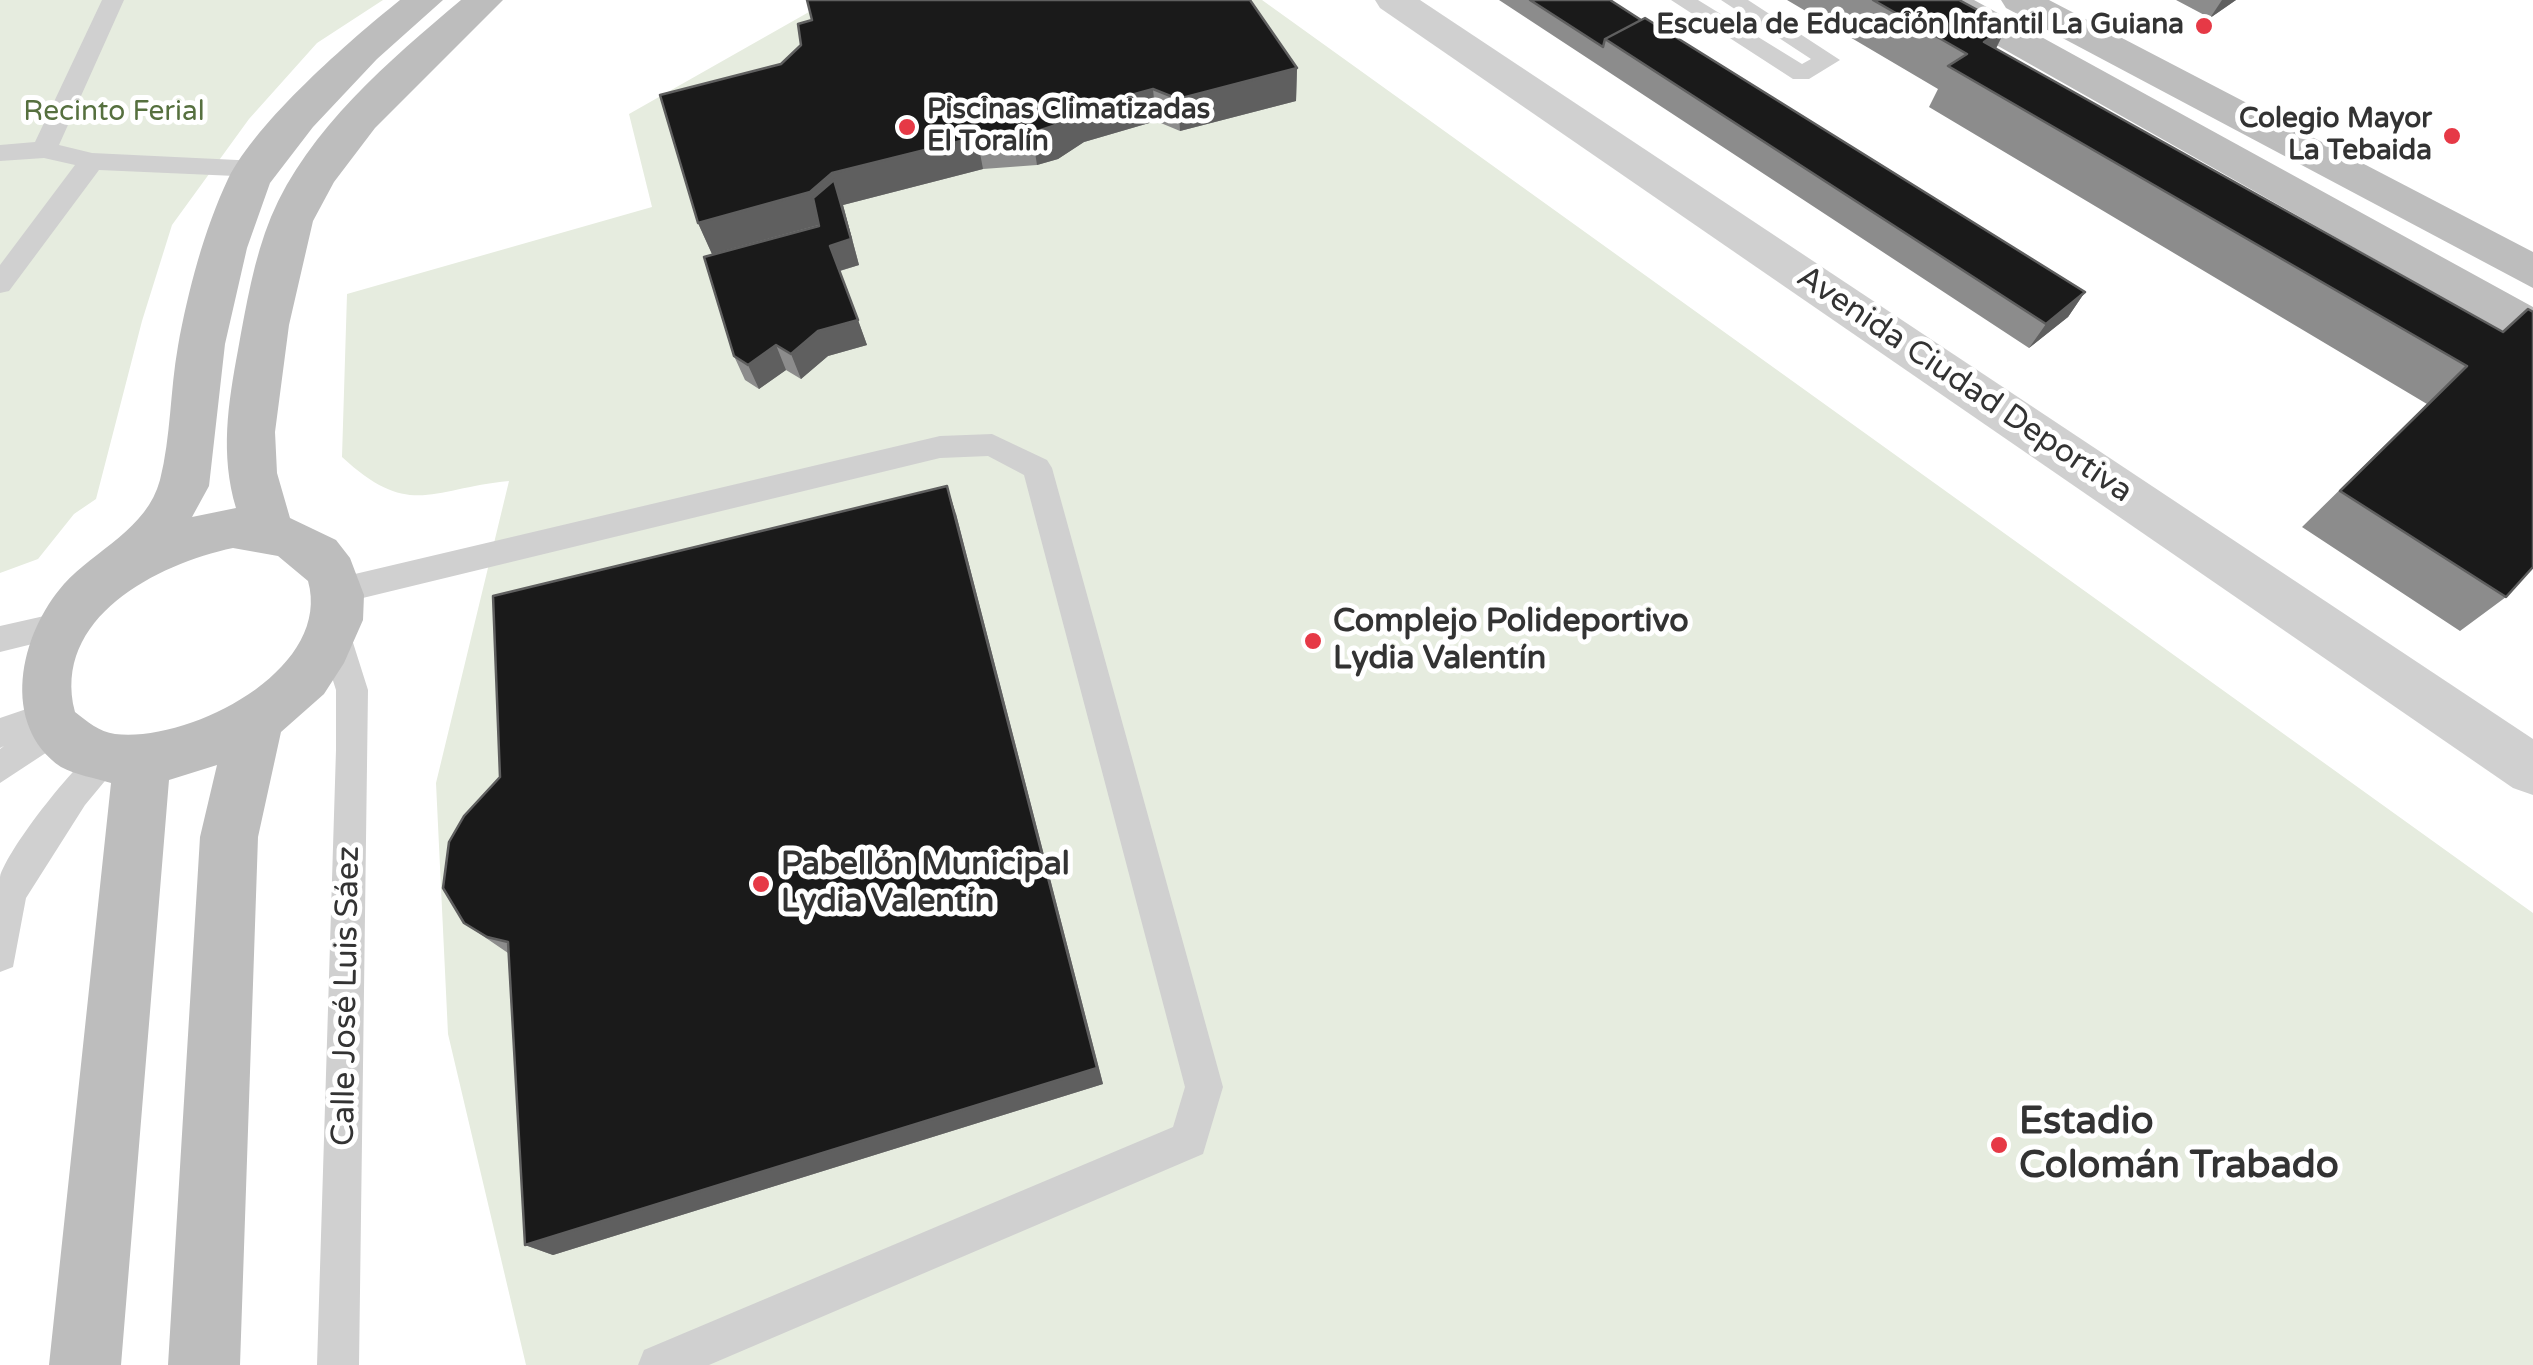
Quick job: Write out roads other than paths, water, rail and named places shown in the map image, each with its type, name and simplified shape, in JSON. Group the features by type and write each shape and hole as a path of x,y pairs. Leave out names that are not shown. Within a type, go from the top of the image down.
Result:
{"street":[{"path":"122,567 158,547 196,534 233,528 267,529 302,540 326,561 336,610 305,678 256,720 200,748 124,759 77,747 34,726 42,672 62,624 155,534 184,486 202,344 225,248 258,169 363,50 424,0"},
{"path":"267,529 250,457 272,297 297,205 339,145 408,64 484,0"},
{"name":"Avenida Ciudad Deportiva","path":"1394,0 2533,770"},
{"path":"1944,0 2533,328"},
{"path":"2020,0 2533,272"},
{"path":"2251,171 2292,142"},
{"path":"2310,204 2351,173"},
{"path":"204,1365 228,837 256,720"},
{"path":"85,1365 124,759"}],"lane":[{"path":"44,150 113,0"},
{"path":"1682,0 1801,74 1828,60 1732,0"},
{"path":"1,154 44,150 92,161 258,169"},
{"path":"0,284 92,161"},
{"path":"336,610 940,447 992,445 1037,468 1204,1088 1189,1140 660,1365"},
{"name":"Calle José Luis Sáez","path":"336,610 352,690 353,750 338,1365"},
{"path":"0,638 62,624"},
{"path":"0,768 34,726"},
{"path":"0,956 9,893 73,794 124,759"}],"place":[{"name":"Escuela de Educación Infantil La Guiana","path":"2204,26"},
{"name":"Piscinas Climatizadas El Toralín","path":"907,127"},
{"name":"Colegio Mayor La Tebaida","path":"2452,136"},
{"name":"Complejo Polideportivo Lydia Valentín","path":"1313,641"},
{"name":"Pabellón Municipal Lydia Valentín","path":"761,884"},
{"name":"Estadio Colomán Trabado","path":"1999,1145"}],"park label":[{"name":"Recinto Ferial","path":"114,113"}]}
